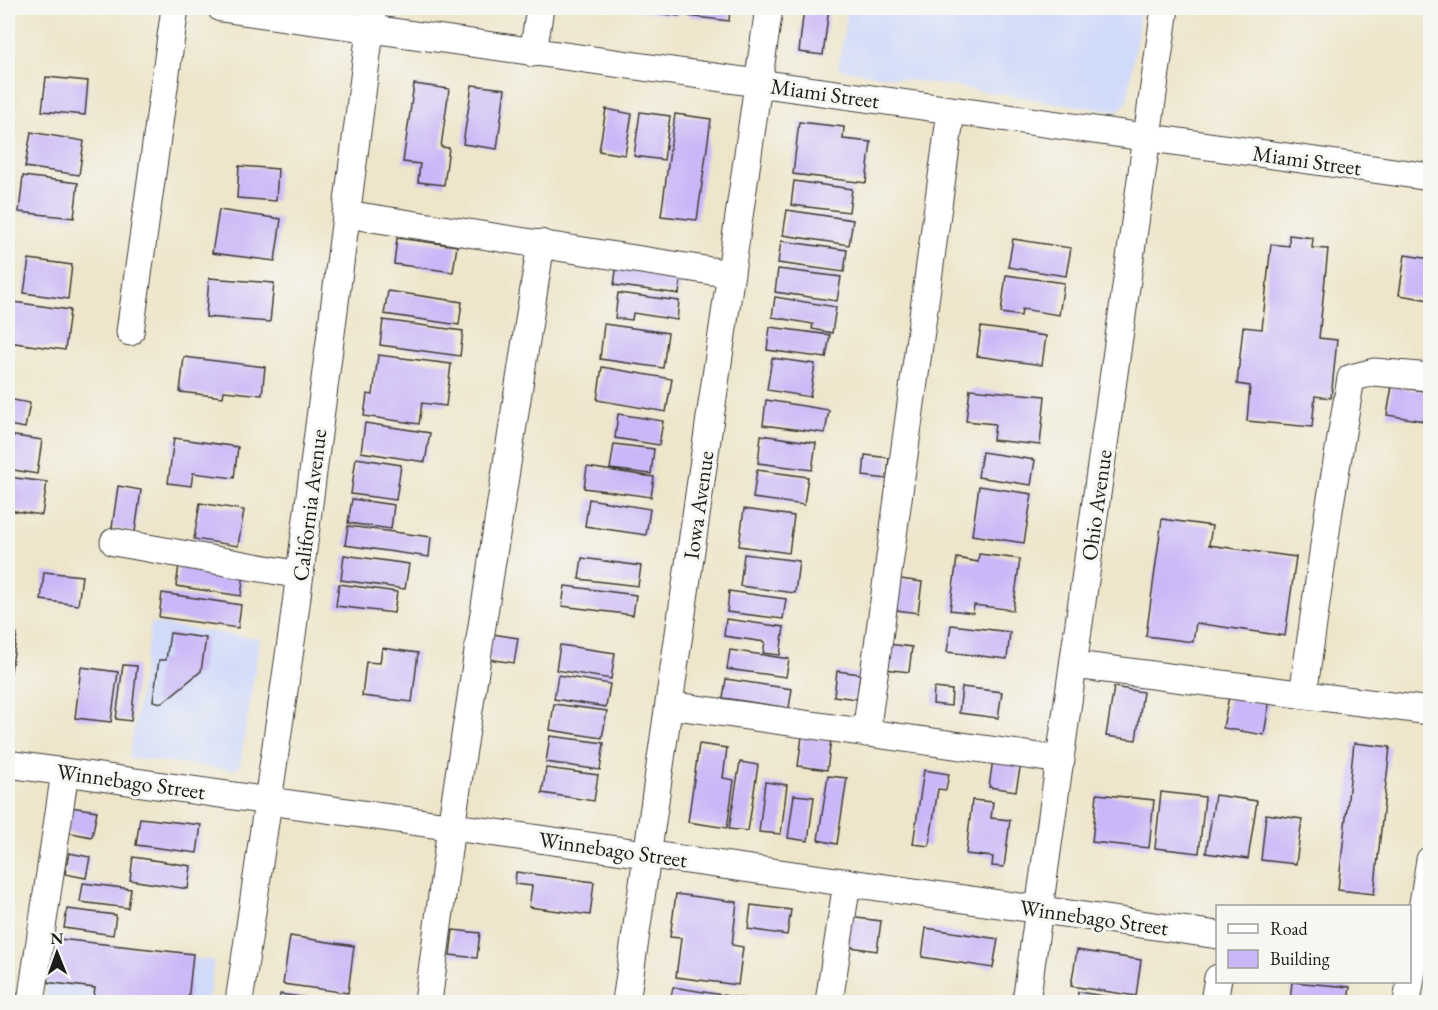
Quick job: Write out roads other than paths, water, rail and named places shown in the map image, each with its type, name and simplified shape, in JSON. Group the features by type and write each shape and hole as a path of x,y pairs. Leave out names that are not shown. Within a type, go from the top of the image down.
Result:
{"street":[{"path":"130,332 175,8"},
{"name":"Miami Street","path":"221,8 371,17 533,53 1431,177"},
{"path":"533,53 540,8"},
{"name":"Iowa Avenue","path":"626,1002 769,8"},
{"name":"Ohio Avenue","path":"1026,1002 1075,665 1165,8"},
{"name":"California Avenue","path":"239,1002 300,575 371,17"},
{"path":"866,733 951,111"},
{"path":"346,214 732,274"},
{"path":"428,1002 451,826 541,243"},
{"path":"1303,695 1329,510 1351,378 1388,371 1431,377"},
{"path":"114,542 300,575"},
{"path":"1075,665 1431,711"},
{"path":"669,705 1061,760"},
{"name":"Winnebago Street","path":"8,764 1216,935"},
{"path":"31,1002 65,772"},
{"path":"1407,1002 1418,963 1431,860"},
{"path":"829,1002 847,882"},
{"path":"1214,1002 1217,983"}]}
